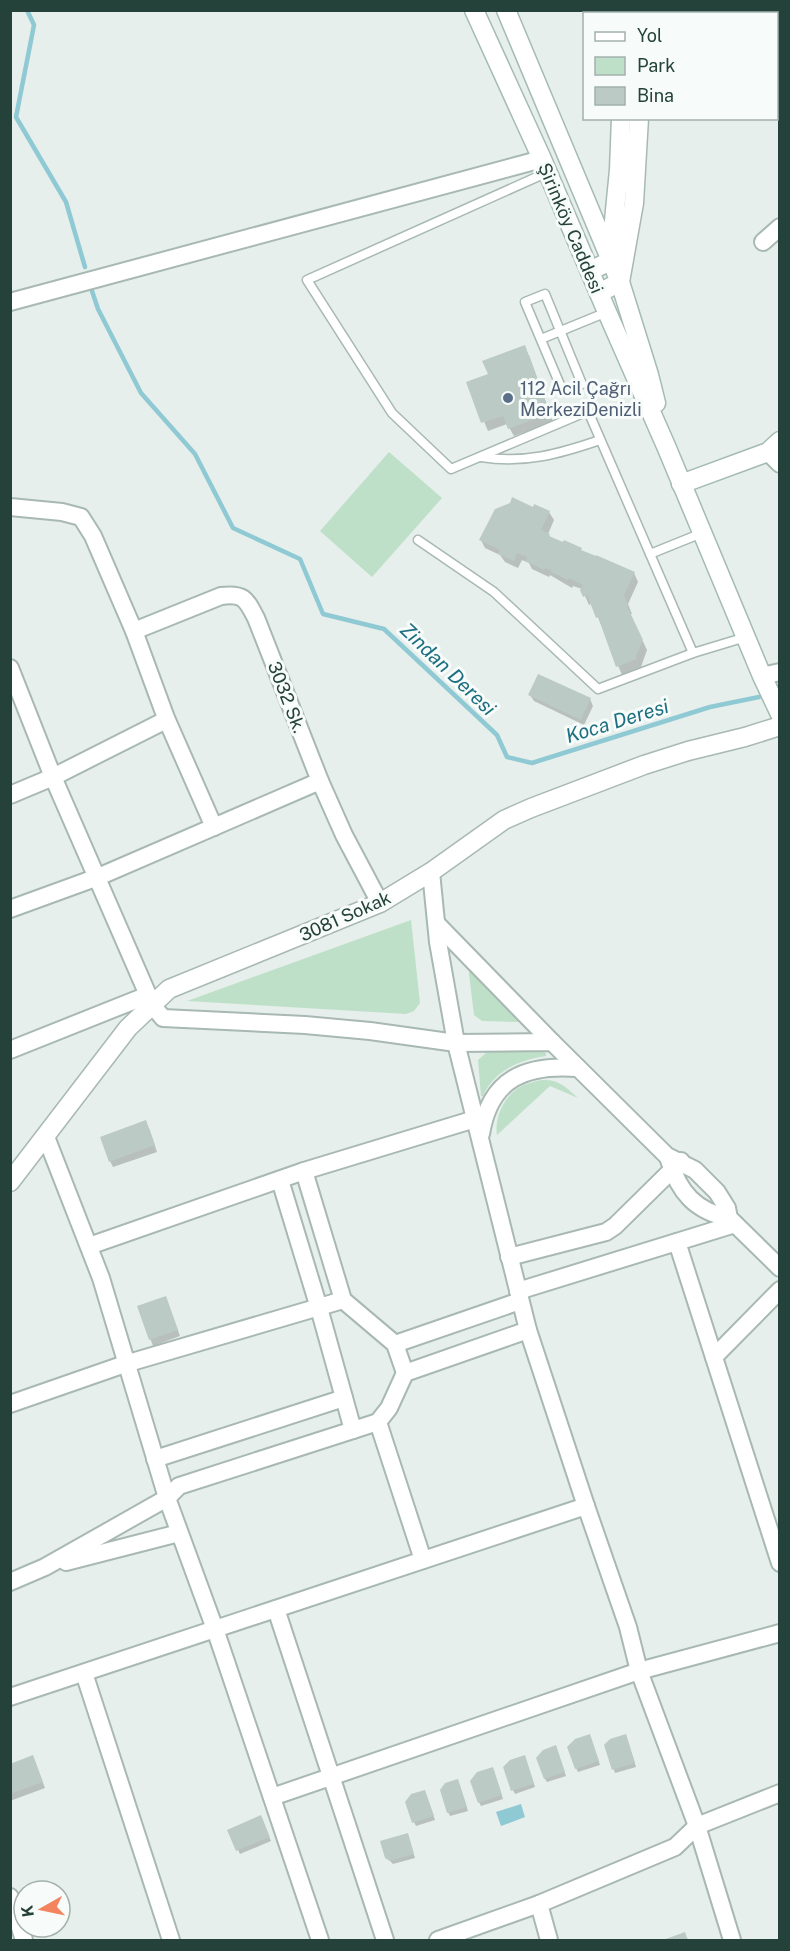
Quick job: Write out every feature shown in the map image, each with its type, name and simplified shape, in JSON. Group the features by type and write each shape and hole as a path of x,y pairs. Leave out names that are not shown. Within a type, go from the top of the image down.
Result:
{"main road":[{"name":"Şirinköy Caddesi","path":"474,10 545,166 746,637 771,674 780,714"},
{"name":"Şirinköy Caddesi","path":"506,10 620,282 649,375 666,446"},
{"path":"590,271 610,261 619,170 621,120"},
{"path":"599,293 620,282 634,203 639,120"},
{"path":"681,484 776,452"},
{"name":"3081 Sokak","path":"10,1182 150,1000 170,989 380,903 430,872 504,820 531,808 644,765 780,726"}],"street":[{"path":"10,302 545,166"},
{"path":"763,242 780,227"},
{"path":"10,507 62,512 81,517 93,536 134,631 166,718 213,827"},
{"name":"3032 Sk.","path":"134,631 221,596 236,594 248,601 320,781 344,835 380,903"},
{"path":"10,668 53,777 150,1000 163,1018 305,1025 456,1043 552,1042"},
{"path":"10,795 53,777 166,718"},
{"path":"10,909 98,877 320,781"},
{"path":"430,872 436,924 456,1043 528,1330 628,1627 639,1671 697,1827 732,1941"},
{"path":"436,924 673,1162 695,1170 717,1192 732,1221 780,1268"},
{"path":"10,1050 150,1000"},
{"path":"480,1140 488,1103 507,1082 526,1073 552,1066 578,1068"},
{"path":"89,1246 304,1171 475,1119"},
{"path":"46,1137 101,1278 167,1498 215,1629 320,1941"},
{"path":"673,1162 678,1184 703,1210 732,1221"},
{"path":"509,1257 606,1232 615,1226 673,1162"},
{"path":"10,1582 45,1567 167,1498 180,1486 378,1422 389,1408 405,1373 395,1344 343,1300 304,1171"},
{"path":"280,1180 353,1430"},
{"path":"395,1344 519,1296 678,1242 732,1221"},
{"path":"678,1242 780,1563"},
{"path":"714,1357 780,1290"},
{"path":"10,1404 125,1364 343,1300"},
{"path":"405,1373 528,1330"},
{"path":"155,1459 344,1398"},
{"path":"378,1422 423,1560"},
{"path":"10,1697 586,1506"},
{"path":"45,1567 180,1533"},
{"path":"276,1609 385,1941"},
{"path":"272,1797 639,1671 778,1639"},
{"path":"84,1673 171,1941"},
{"path":"438,1941 539,1904 675,1847 697,1827 780,1792"},
{"path":"10,1897 24,1941"},
{"path":"539,1904 549,1941"}],"lane":[{"path":"545,166 307,280 392,413 451,470 588,411 693,653"},
{"path":"545,294 560,331 582,384 563,392 525,302 545,294"},
{"path":"541,339 607,312"},
{"path":"480,457 503,461 526,459 568,451 600,440"},
{"path":"650,554 702,533"},
{"path":"418,540 494,592 598,689 693,653 746,637"}],"green space":[{"path":"389,452 442,498 372,577 320,531"},
{"path":"411,920 420,1003 414,1011 406,1014 187,1001"},
{"path":"472,970 520,1022 482,1021 474,1015 469,974"},
{"path":"488,1051 539,1051 546,1053 546,1056 527,1060 509,1068 494,1079 481,1096 478,1060"},
{"path":"541,1080 557,1082 578,1098 550,1086 497,1135 499,1115 508,1097 521,1087"}],"water":[{"path":"521,1804 525,1817 501,1826 496,1812"}],"building":[{"name":"112 Acil Çağrı MerkeziDenizli","path":"525,345 550,413 508,429 503,416 481,423 466,382 488,374 482,361"},
{"path":"512,497 533,507 534,504 550,511 541,530 550,534 549,536 563,542 564,540 582,548 581,550 635,572 624,595 643,640 636,656 637,659 616,667 598,617 596,618 587,595 583,597 580,590 583,585 569,578 568,580 551,570 545,568 544,570 526,561 527,557 517,553 514,561 498,554 500,550 479,540 495,509 510,503"},
{"path":"538,674 591,698 581,720 528,695"},
{"path":"146,1120 155,1145 109,1162 100,1137"},
{"path":"166,1296 178,1330 149,1340 137,1306"},
{"path":"590,1734 599,1761 575,1769 567,1747 575,1739"},
{"path":"626,1734 635,1763 612,1770 604,1745 610,1739"},
{"path":"556,1745 565,1772 544,1779 536,1758 543,1750"},
{"path":"33,1755 43,1782 10,1794 10,1764"},
{"path":"525,1755 534,1784 511,1791 503,1767 510,1760"},
{"path":"493,1767 502,1795 478,1803 470,1781 477,1772"},
{"path":"458,1779 467,1807 447,1813 440,1790 445,1783"},
{"path":"425,1790 434,1816 412,1823 405,1802 411,1794"},
{"path":"261,1815 270,1837 236,1851 227,1830"},
{"path":"408,1833 414,1854 390,1861 385,1858 380,1841"},
{"path":"685,1932 688,1940 663,1940"}],"waterway":[{"name":"Zindan Deresi","path":"27,10 34,25 16,117 66,202 85,267"},
{"name":"Zindan Deresi","path":"92,291 98,309 141,393 195,454 233,528 300,559 323,614 384,629 497,735 507,757 532,763 710,707 759,697"}],"place":[{"name":"112 Acil Çağrı MerkeziDenizli","path":"508,398"}],"water label":[{"name":"Koca Deresi","path":"617,721"}]}
